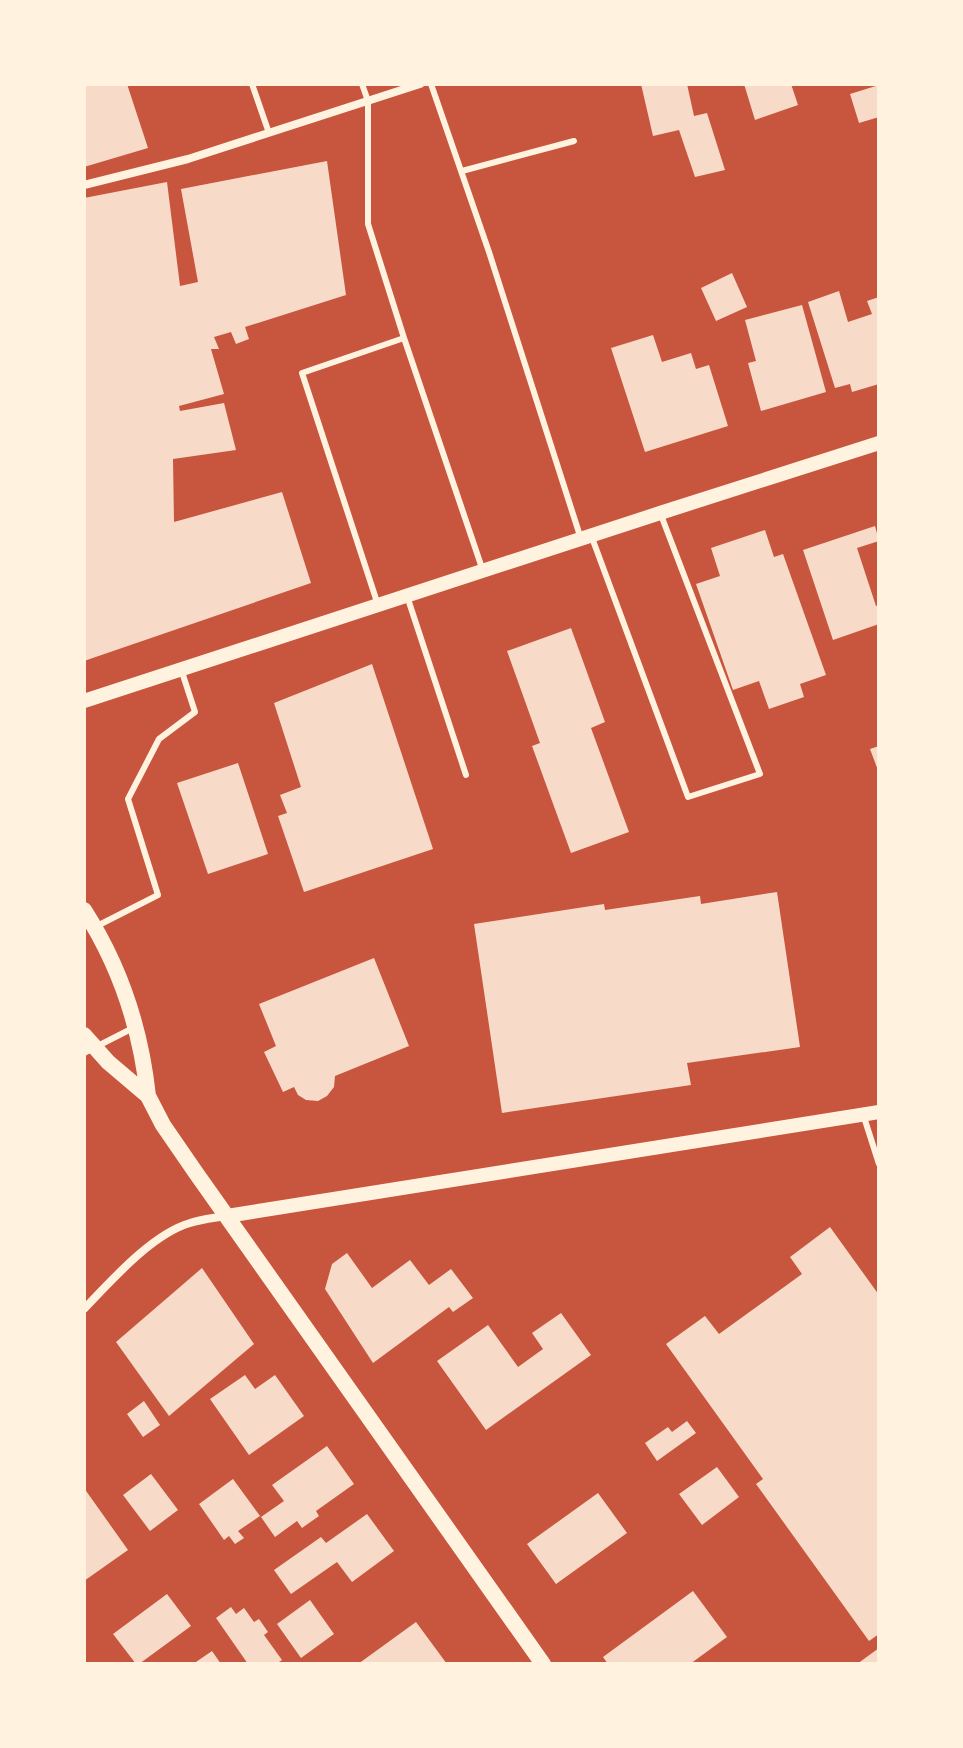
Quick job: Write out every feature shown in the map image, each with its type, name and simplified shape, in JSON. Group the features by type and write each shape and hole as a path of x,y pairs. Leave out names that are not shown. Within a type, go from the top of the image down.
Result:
{"main road":[{"path":"84,903 136,1026 148,1096 163,1125 543,1664"},
{"path":"84,910 95,927"},
{"path":"87,1045 148,1096"}],"street":[{"path":"84,185 188,159 420,84"},
{"path":"84,701 879,443"},
{"path":"84,1309 145,1250 190,1222 879,1112"}],"lane":[{"path":"252,84 269,133"},
{"path":"362,84 368,101 368,224 483,571"},
{"path":"431,84 586,537 688,797 760,774 660,513"},
{"path":"462,171 574,141"},
{"path":"378,605 302,373 404,338"},
{"path":"407,596 466,775"},
{"path":"95,927 158,895 128,799 159,739 195,712 181,669"},
{"path":"87,1045 136,1026"},
{"path":"863,1114 879,1164"}],"building":[{"path":"84,84 127,84 148,148 84,167"},
{"path":"641,84 687,84 694,116 707,113 725,170 695,177 679,130 653,136"},
{"path":"744,84 791,84 798,105 755,120"},
{"path":"879,85 879,117 859,123 850,94"},
{"path":"327,161 346,295 245,327 249,339 236,344 231,332 214,337 219,349 211,349 224,394 179,406 180,411 224,403 236,450 173,459 174,522 282,492 311,583 84,661 84,198 167,182 180,286 198,282 181,189"},
{"path":"732,273 747,307 716,321 701,288"},
{"path":"839,291 848,322 872,314 867,301 879,297 879,384 852,392 850,384 835,388 808,302"},
{"path":"802,305 826,392 761,411 748,363 756,361 745,320"},
{"path":"653,335 662,362 691,353 696,369 709,365 728,426 645,452 611,348"},
{"path":"875,526 879,541 857,548 876,606 879,605 879,624 833,640 803,550"},
{"path":"765,530 774,557 783,554 826,675 800,684 804,697 769,709 759,681 733,690 696,584 720,576 711,548"},
{"path":"571,628 605,722 591,728 629,832 571,853 532,746 540,743 507,651"},
{"path":"372,664 433,849 304,892 278,816 287,813 280,795 301,787 274,703"},
{"path":"879,746 879,773 870,749"},
{"path":"238,763 268,854 208,874 177,783"},
{"path":"777,892 800,1047 687,1063 691,1085 502,1113 474,924 604,904 605,910 700,896 701,904"},
{"path":"374,958 409,1046 335,1076 334,1087 318,1101 306,1100 298,1095 294,1087 283,1092 264,1052 276,1046 259,1004"},
{"path":"830,1227 879,1295 879,1634 869,1641 756,1484 763,1479 666,1344 705,1316 719,1334 802,1274 790,1257"},
{"path":"347,1253 372,1288 410,1260 429,1285 451,1269 473,1298 453,1312 449,1307 373,1363 325,1289 332,1264"},
{"path":"202,1268 254,1344 169,1416 116,1342"},
{"path":"561,1313 591,1355 486,1430 437,1361 488,1325 518,1367 543,1349 532,1333"},
{"path":"245,1375 255,1389 275,1375 304,1416 249,1455 210,1399"},
{"path":"144,1401 160,1425 143,1437 127,1414"},
{"path":"687,1421 696,1433 657,1461 645,1443 668,1427 672,1432"},
{"path":"327,1446 354,1484 316,1511 319,1516 302,1528 297,1521 275,1537 261,1517 284,1501 272,1485"},
{"path":"717,1467 739,1497 702,1525 679,1494"},
{"path":"151,1474 178,1510 150,1531 123,1495"},
{"path":"233,1479 260,1516 238,1531 244,1538 235,1544 229,1536 224,1540 199,1504"},
{"path":"84,1488 128,1550 84,1581"},
{"path":"598,1493 627,1533 556,1584 527,1544"},
{"path":"367,1514 394,1551 352,1582 337,1562 291,1594 274,1570 321,1537 326,1543"},
{"path":"693,1591 727,1637 690,1664 608,1664 603,1657"},
{"path":"167,1594 191,1626 136,1664 113,1634"},
{"path":"310,1600 334,1634 301,1658 277,1624"},
{"path":"231,1607 236,1614 244,1608 254,1622 259,1619 268,1632 264,1635 282,1660 276,1664 248,1664 216,1618"},
{"path":"416,1622 447,1664 358,1664"},
{"path":"879,1648 879,1664 857,1664"},
{"path":"212,1651 221,1664 193,1664"}]}
